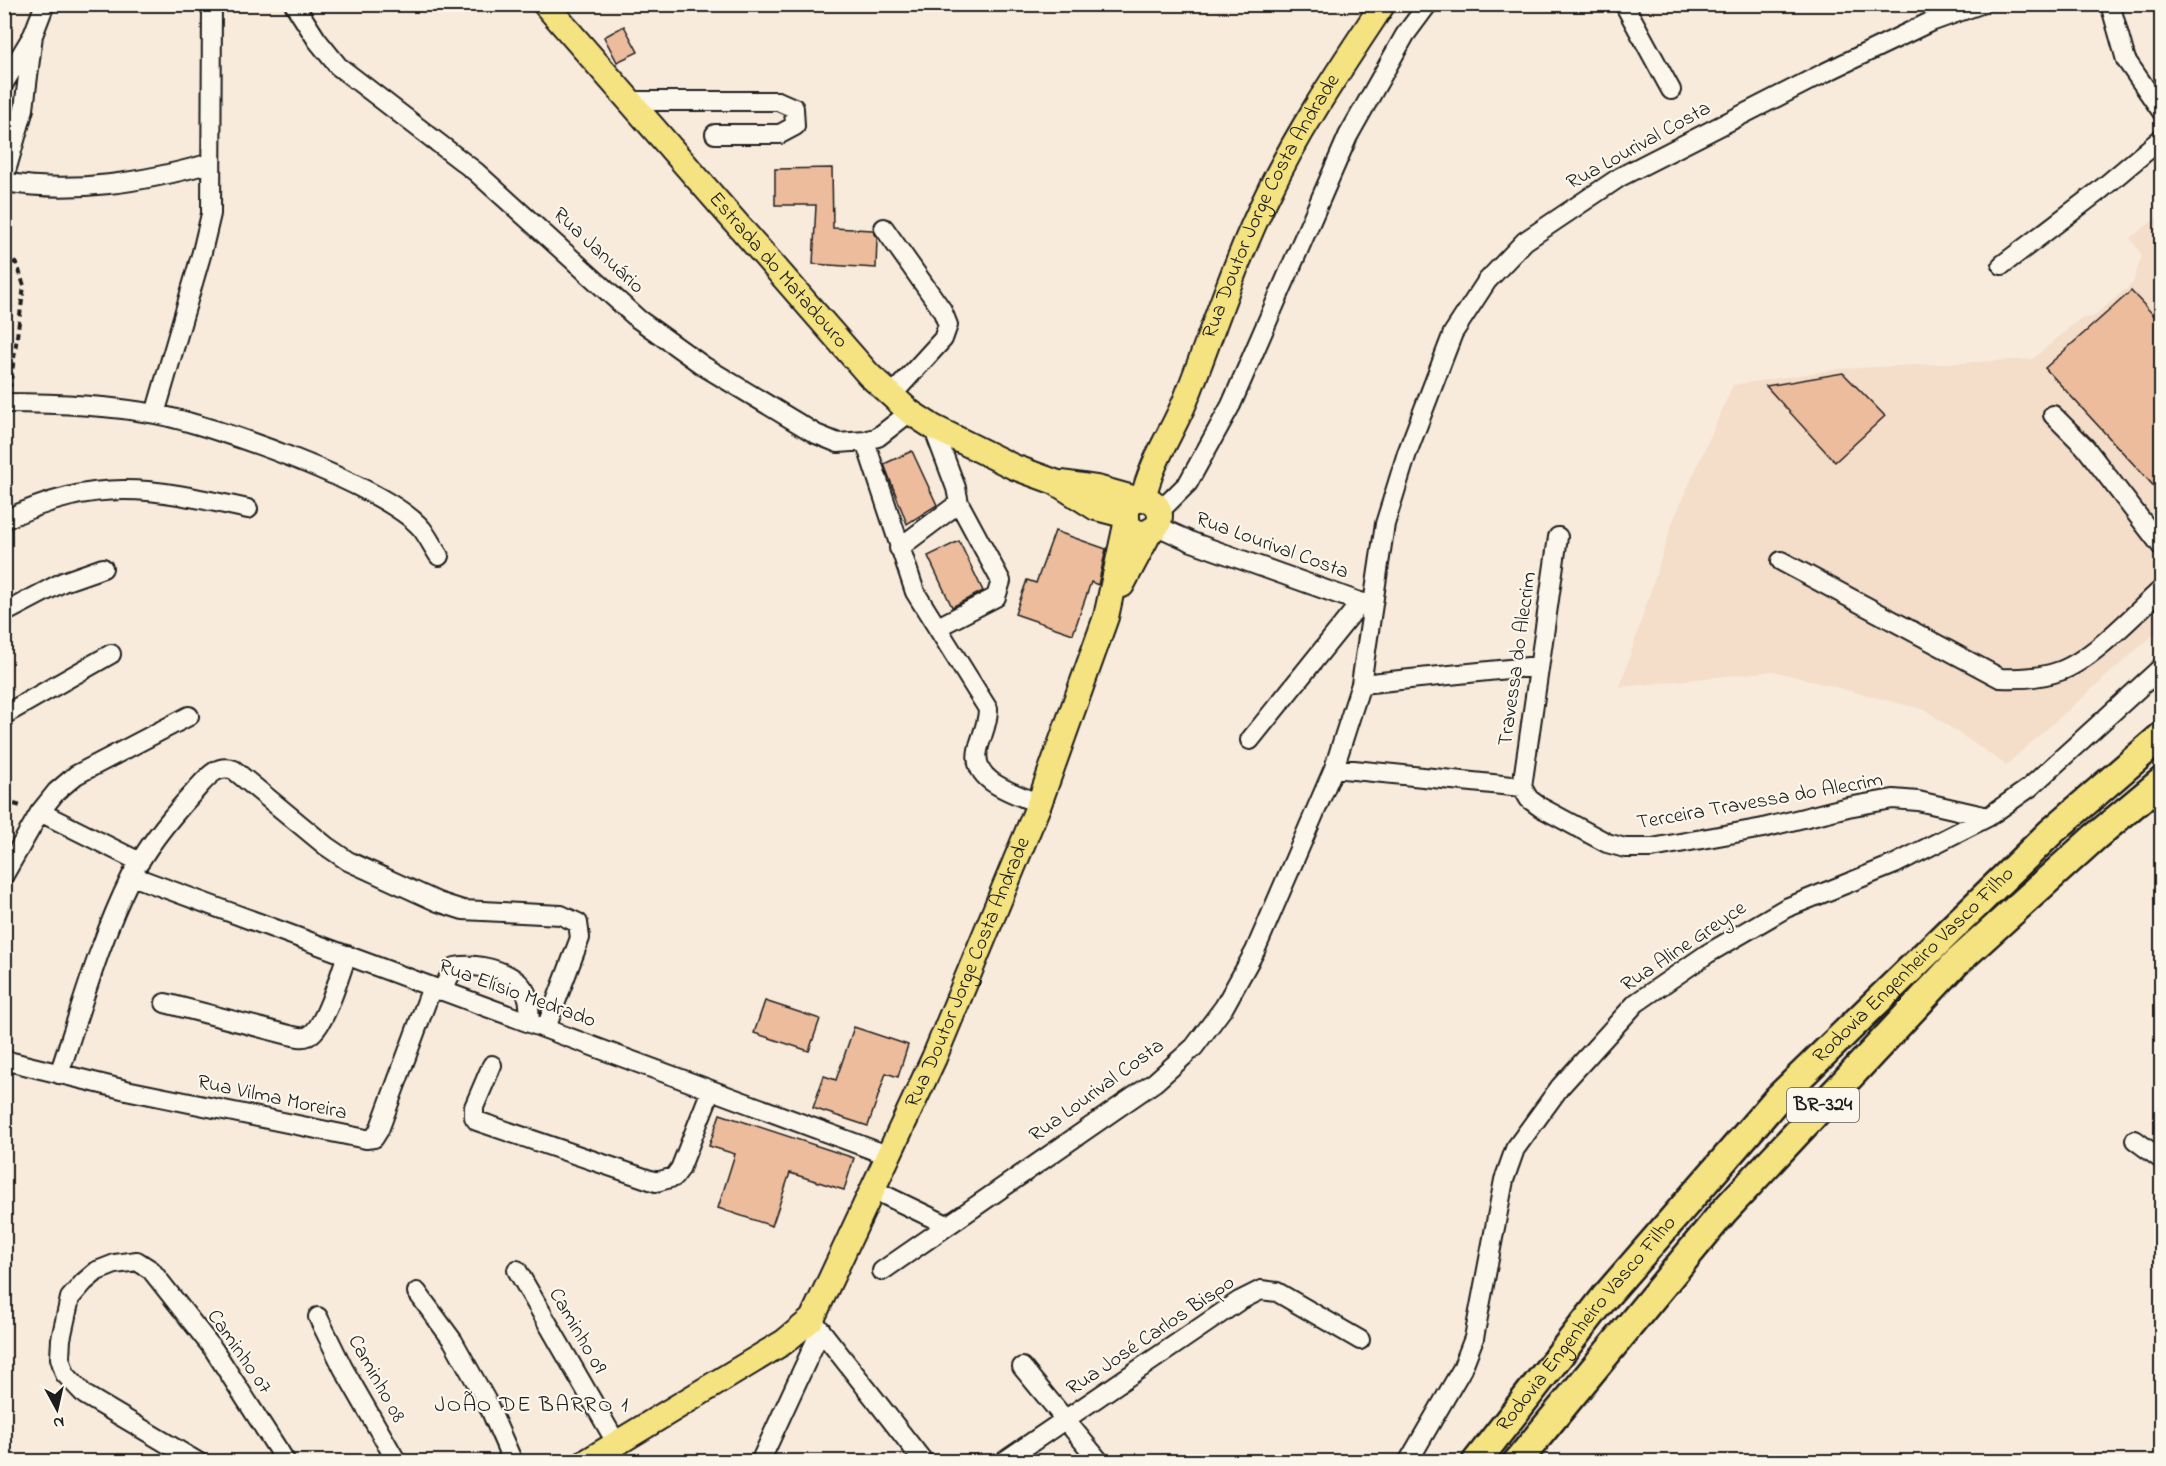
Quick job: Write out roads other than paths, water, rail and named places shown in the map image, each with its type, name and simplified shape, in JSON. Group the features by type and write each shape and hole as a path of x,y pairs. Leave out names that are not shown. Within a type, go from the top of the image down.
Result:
{"highway":[{"name":"Rodovia Engenheiro Vasco Filho","path":"1476,1461 1605,1297 1777,1099 2051,832 2162,736"},
{"name":"Rodovia Engenheiro Vasco Filho","path":"1517,1461 1724,1211 1955,964 2095,837 2162,781"}],"main road":[{"name":"Estrada do Matadouro","path":"545,4 869,375 910,412 933,427 994,458 1054,482 1096,508 1145,513"},
{"name":"Rua Doutor Jorge Costa Andrade","path":"816,1325 872,1189 934,1058 1039,804 1106,616 1145,513 1173,450 1177,420 1226,292 1267,195 1332,82 1383,4"},
{"path":"586,1461 784,1341 816,1325"}],"street":[{"path":"4,83 33,35 45,4"},
{"path":"155,414 211,214 212,4"},
{"name":"Rua Januário","path":"294,4 317,40 338,66 476,172 638,319 671,344 816,434 838,443 865,441 878,437 910,412"},
{"path":"1145,513 1188,483 1231,405 1348,136 1405,35 1428,4"},
{"path":"1624,4 1671,90"},
{"name":"Rua Lourival Costa","path":"882,1271 945,1224 1155,1082 1194,1047 1224,1007 1255,951 1334,768 1360,684 1366,604 1385,524 1407,453 1453,333 1487,281 1525,241 1620,177 1836,67 1928,23 1981,4"},
{"path":"2110,4 2126,60 2162,112"},
{"path":"33,35 24,109 4,180 48,187 136,182 212,163"},
{"path":"631,101 778,101 787,102 794,108 795,126 780,134 715,134"},
{"path":"2002,265 2099,191 2162,138"},
{"path":"884,228 942,310 948,325 943,339 892,395"},
{"path":"6,403 58,403 155,414 205,427 349,482 390,504 421,528 439,556"},
{"path":"2053,415 2085,447 2162,548"},
{"path":"933,427 959,503 1000,582 996,597 938,627"},
{"path":"865,441 915,592 988,709 987,728 977,761 979,772 989,780 1039,804"},
{"path":"4,520 40,504 90,490 128,489 171,492 248,509"},
{"path":"899,548 959,503"},
{"name":"Rua Lourival Costa","path":"1145,513 1192,542 1366,604"},
{"name":"Travessa do Alecrim","path":"1522,787 1558,537"},
{"path":"1781,561 2000,678 2037,676 2060,671 2080,661 2162,589"},
{"path":"4,613 63,582 103,568"},
{"path":"1250,740 1366,604"},
{"path":"4,715 111,654"},
{"path":"1360,684 1538,666"},
{"name":"Rua Aline Greyce","path":"1407,1461 1462,1369 1474,1338 1504,1180 1515,1149 1560,1086 1636,1003 1707,954 1786,908 1895,864 1988,817 2029,788 2162,667"},
{"path":"4,875 40,812 56,792 76,775 189,716"},
{"path":"58,1074 108,933 136,869 174,815 205,779 218,768 226,767 234,770 326,846 348,861 438,902 463,910 561,915 578,923 579,938 538,1025"},
{"path":"1334,768 1522,787"},
{"name":"Terceira Travessa do Alecrim","path":"1522,787 1528,799 1540,807 1607,843 1625,848 1652,848 1763,828 1848,807 1893,799 1918,801 1988,817"},
{"name":"Rua Elísio Medrado","path":"40,812 136,869 347,955 888,1155"},
{"path":"165,1003 303,1038 316,1031 347,955"},
{"path":"437,989 455,967 469,964 511,977 521,985 538,1025"},
{"name":"Rua Vilma Moreira","path":"4,1060 317,1131 366,1139 374,1138 437,989"},
{"path":"492,1065 474,1107 474,1117 477,1121 646,1180 666,1181 680,1169 711,1090"},
{"path":"2135,1140 2162,1160"},
{"path":"872,1189 945,1224"},
{"name":"Caminho 07","path":"198,1461 85,1395 65,1374 60,1358 61,1339 70,1298 96,1271 115,1264 137,1261 151,1270 214,1350 286,1461"},
{"name":"Caminho 09","path":"517,1270 617,1444"},
{"name":"Rua José Carlos Bispo","path":"1003,1461 1067,1421 1239,1300 1261,1290 1277,1292 1360,1340"},
{"path":"417,1293 453,1341 486,1400 513,1461"},
{"name":"Caminho 08","path":"318,1317 343,1368 397,1461"},
{"path":"760,1461 816,1325 924,1461"},
{"path":"1022,1367 1100,1461"},
{"name":"Rodovia Engenheiro Vasco Filho","path":"1527,1461 1540,1431"}],"district":[{"name":"JOÃO DE BARRO 1","path":"532,1406"}]}
